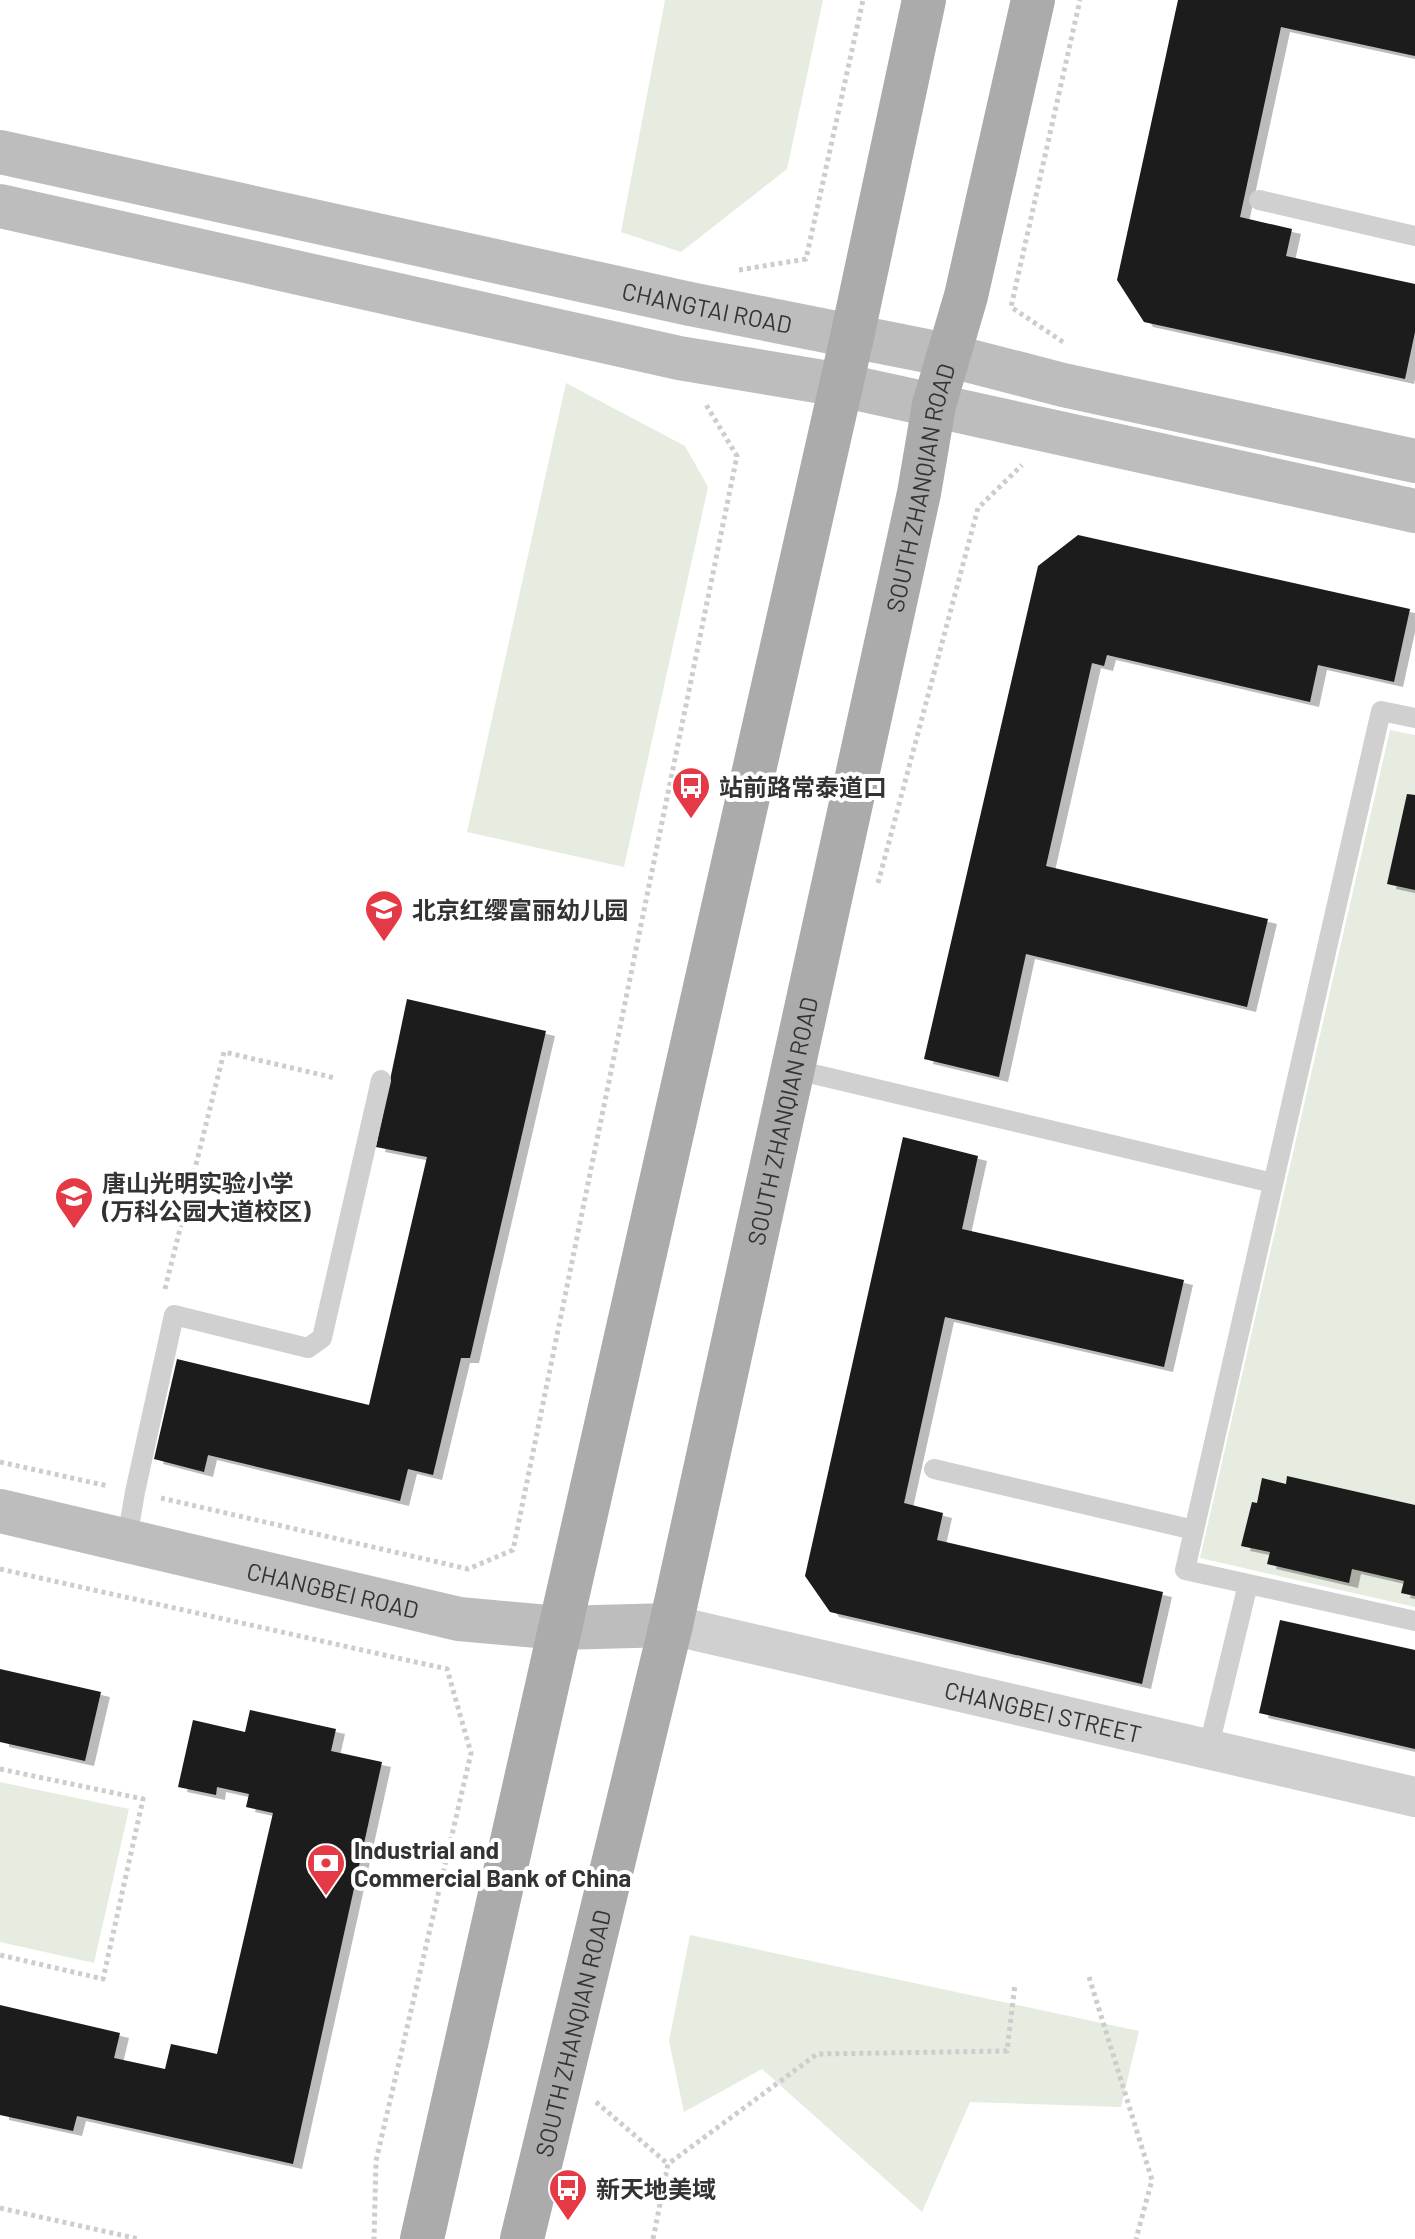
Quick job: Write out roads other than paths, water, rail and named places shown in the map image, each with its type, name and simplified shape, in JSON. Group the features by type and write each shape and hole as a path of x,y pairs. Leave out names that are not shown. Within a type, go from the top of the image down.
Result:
{"main road":[{"path":"422,2239 852,337 924,0"},
{"name":"SOUTH ZHANQIAN ROAD","path":"522,2239 671,1625 919,493 934,405 966,296 1033,0"}],"street":[{"name":"CHANGTAI ROAD","path":"0,152 947,355 1063,385 1415,461"},
{"path":"0,206 679,358 841,385 1415,511"},
{"name":"CHANGBEI ROAD","path":"0,1511 459,1619 559,1628 671,1625"},
{"name":"CHANGBEI STREET","path":"671,1625 1415,1797"}],"lane":[{"path":"1259,200 1415,236"},
{"path":"1415,718 1381,711 1185,1570 1415,1621"},
{"path":"792,1069 1273,1183"},
{"path":"127,1539 174,1315 308,1348 322,1338 381,1080"},
{"path":"934,1469 1194,1530"},
{"path":"1208,1750 1248,1584"}],"place":[{"name":"站前路常泰道口","path":"691,820"},
{"name":"北京红缨富丽幼儿园","path":"384,943"},
{"name":"唐山光明实验小学 (万科公园大道校区)","path":"74,1230"},
{"name":"Industrial and Commercial Bank of China","path":"326,1897"},
{"name":"新天地美域","path":"568,2222"}]}
